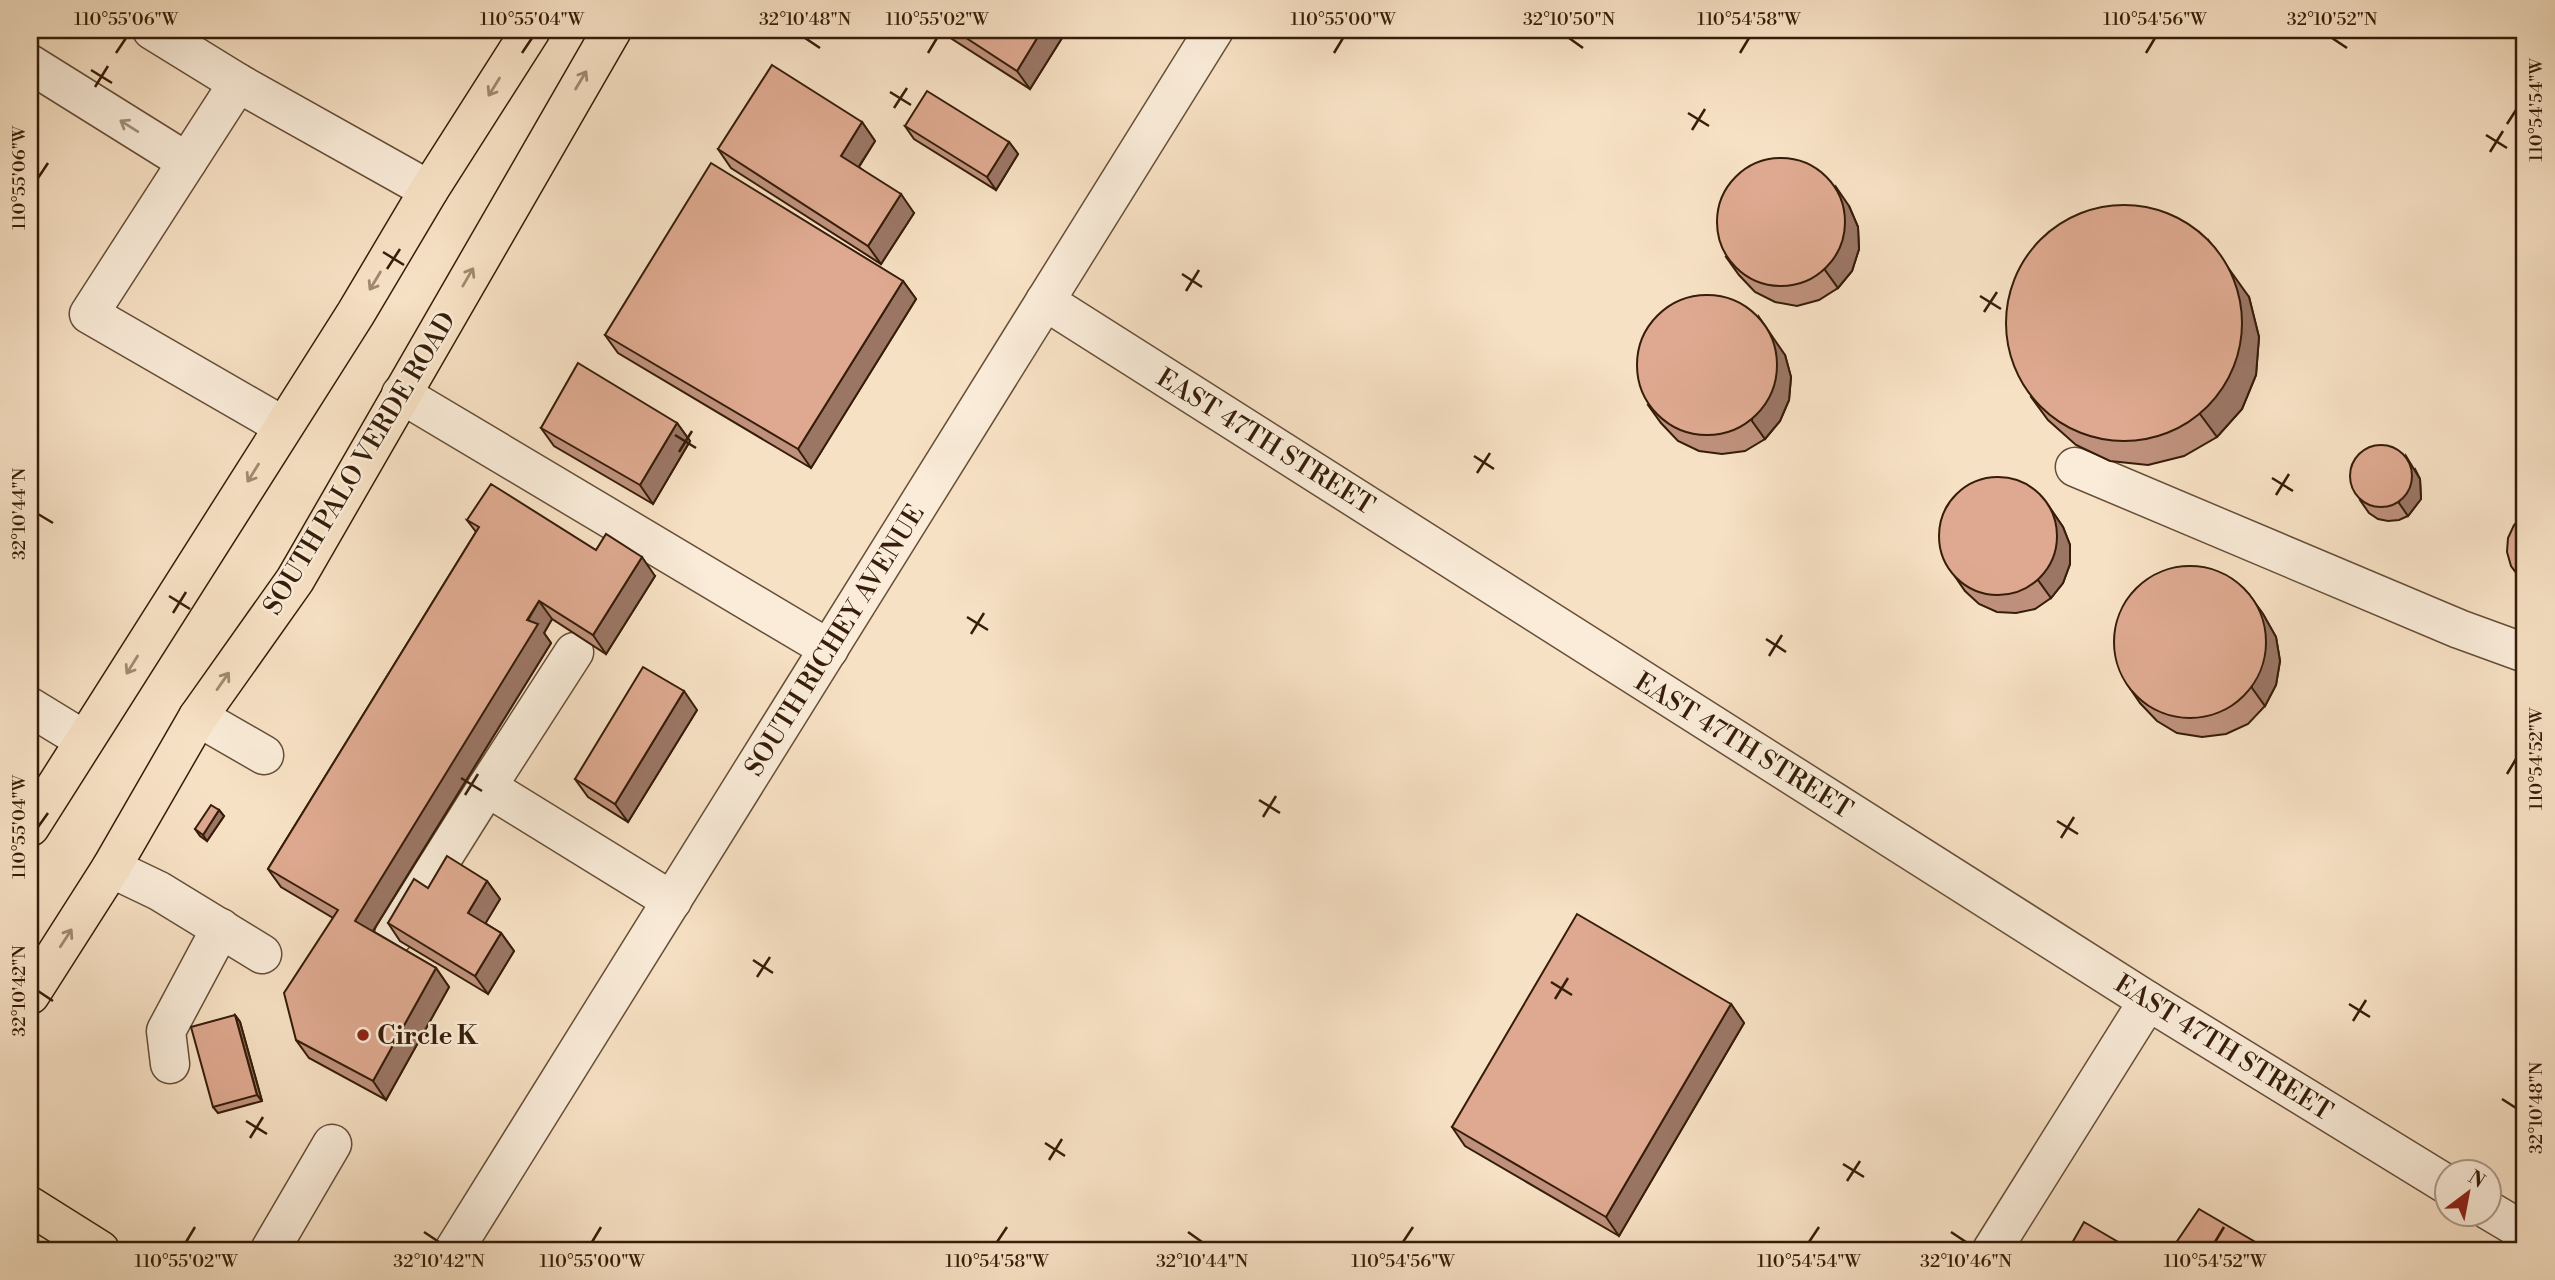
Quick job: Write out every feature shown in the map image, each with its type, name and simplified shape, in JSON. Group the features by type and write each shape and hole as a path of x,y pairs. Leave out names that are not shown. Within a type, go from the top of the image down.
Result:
{"main road":[{"path":"30,827 356,313 429,190 531,30"},
{"name":"SOUTH PALO VERDE ROAD","path":"30,995 111,868 198,717 295,580 611,30"},
{"path":"30,1206 100,1250"}],"street":[{"path":"152,30 238,83 429,190"},
{"name":"SOUTH RICHEY AVENUE","path":"454,1250 1214,30"},
{"path":"30,64 187,162"},
{"path":"238,83 89,314 284,426"},
{"name":"EAST 47TH STREET","path":"1045,301 2148,1001 2432,1175"},
{"path":"401,394 829,649"},
{"path":"2075,467 2459,629 2525,653"},
{"path":"394,935 574,652"},
{"path":"30,707 84,740"},
{"path":"198,717 264,755"},
{"path":"486,787 672,901"},
{"path":"111,868 159,891 262,954"},
{"path":"170,1063 166,1031 221,928"},
{"path":"1992,1250 2148,1001"},
{"path":"270,1250 332,1144"},
{"path":"2502,1218 2524,1230"}],"building":[{"path":"954,30 1042,30 1017,71"},
{"path":"772,65 862,122 841,156 901,194 868,246 718,149"},
{"path":"927,91 1009,142 987,177 905,126"},
{"path":"1781,158 1806,162 1827,176 1841,197 1845,222 1841,247 1827,268 1806,282 1781,286 1756,282 1735,268 1721,247 1717,222 1721,197 1735,176 1756,162"},
{"path":"711,163 903,281 798,449 605,335"},
{"path":"2124,205 2169,214 2199,232 2215,248 2237,289 2242,323 2233,368 2215,398 2199,414 2158,436 2124,441 2079,432 2049,414 2033,398 2011,357 2006,323 2015,278 2033,248 2049,232 2090,210"},
{"path":"1707,295 1734,300 1757,315 1772,338 1777,365 1772,392 1757,415 1734,430 1707,435 1680,430 1657,415 1642,392 1637,365 1642,338 1657,315 1680,300"},
{"path":"578,363 677,423 640,485 541,428"},
{"path":"2375,445 2387,445 2403,454 2410,464 2410,488 2403,498 2387,507 2375,507 2364,502 2355,493 2350,482 2350,470 2355,459 2364,450"},
{"path":"1998,477 2031,487 2047,503 2057,536 2047,569 2031,585 1998,595 1965,585 1949,569 1939,536 1949,503 1965,487"},
{"path":"491,484 596,550 606,534 642,557 593,635 539,601 527,620 538,624 355,921 436,968 373,1081 296,1040 284,993 338,910 268,869 479,527 467,520"},
{"path":"2525,514 2525,582 2511,566 2507,552 2508,538 2514,525"},
{"path":"2190,566 2219,572 2244,588 2260,613 2266,642 2260,671 2244,696 2219,712 2190,718 2161,712 2136,696 2120,671 2114,642 2120,613 2136,588 2161,572"},
{"path":"643,667 684,691 615,804 575,779"},
{"path":"211,805 219,810 203,835 195,829"},
{"path":"447,856 487,881 468,913 501,933 475,976 388,923 414,879 428,888"},
{"path":"1577,914 1731,1004 1606,1217 1452,1127"},
{"path":"235,1015 257,1095 213,1107 191,1027"},
{"path":"2199,1209 2269,1250 2171,1250"},
{"path":"2084,1222 2132,1250 2068,1250"}],"place":[{"name":"Circle K","path":"363,1035"}]}
